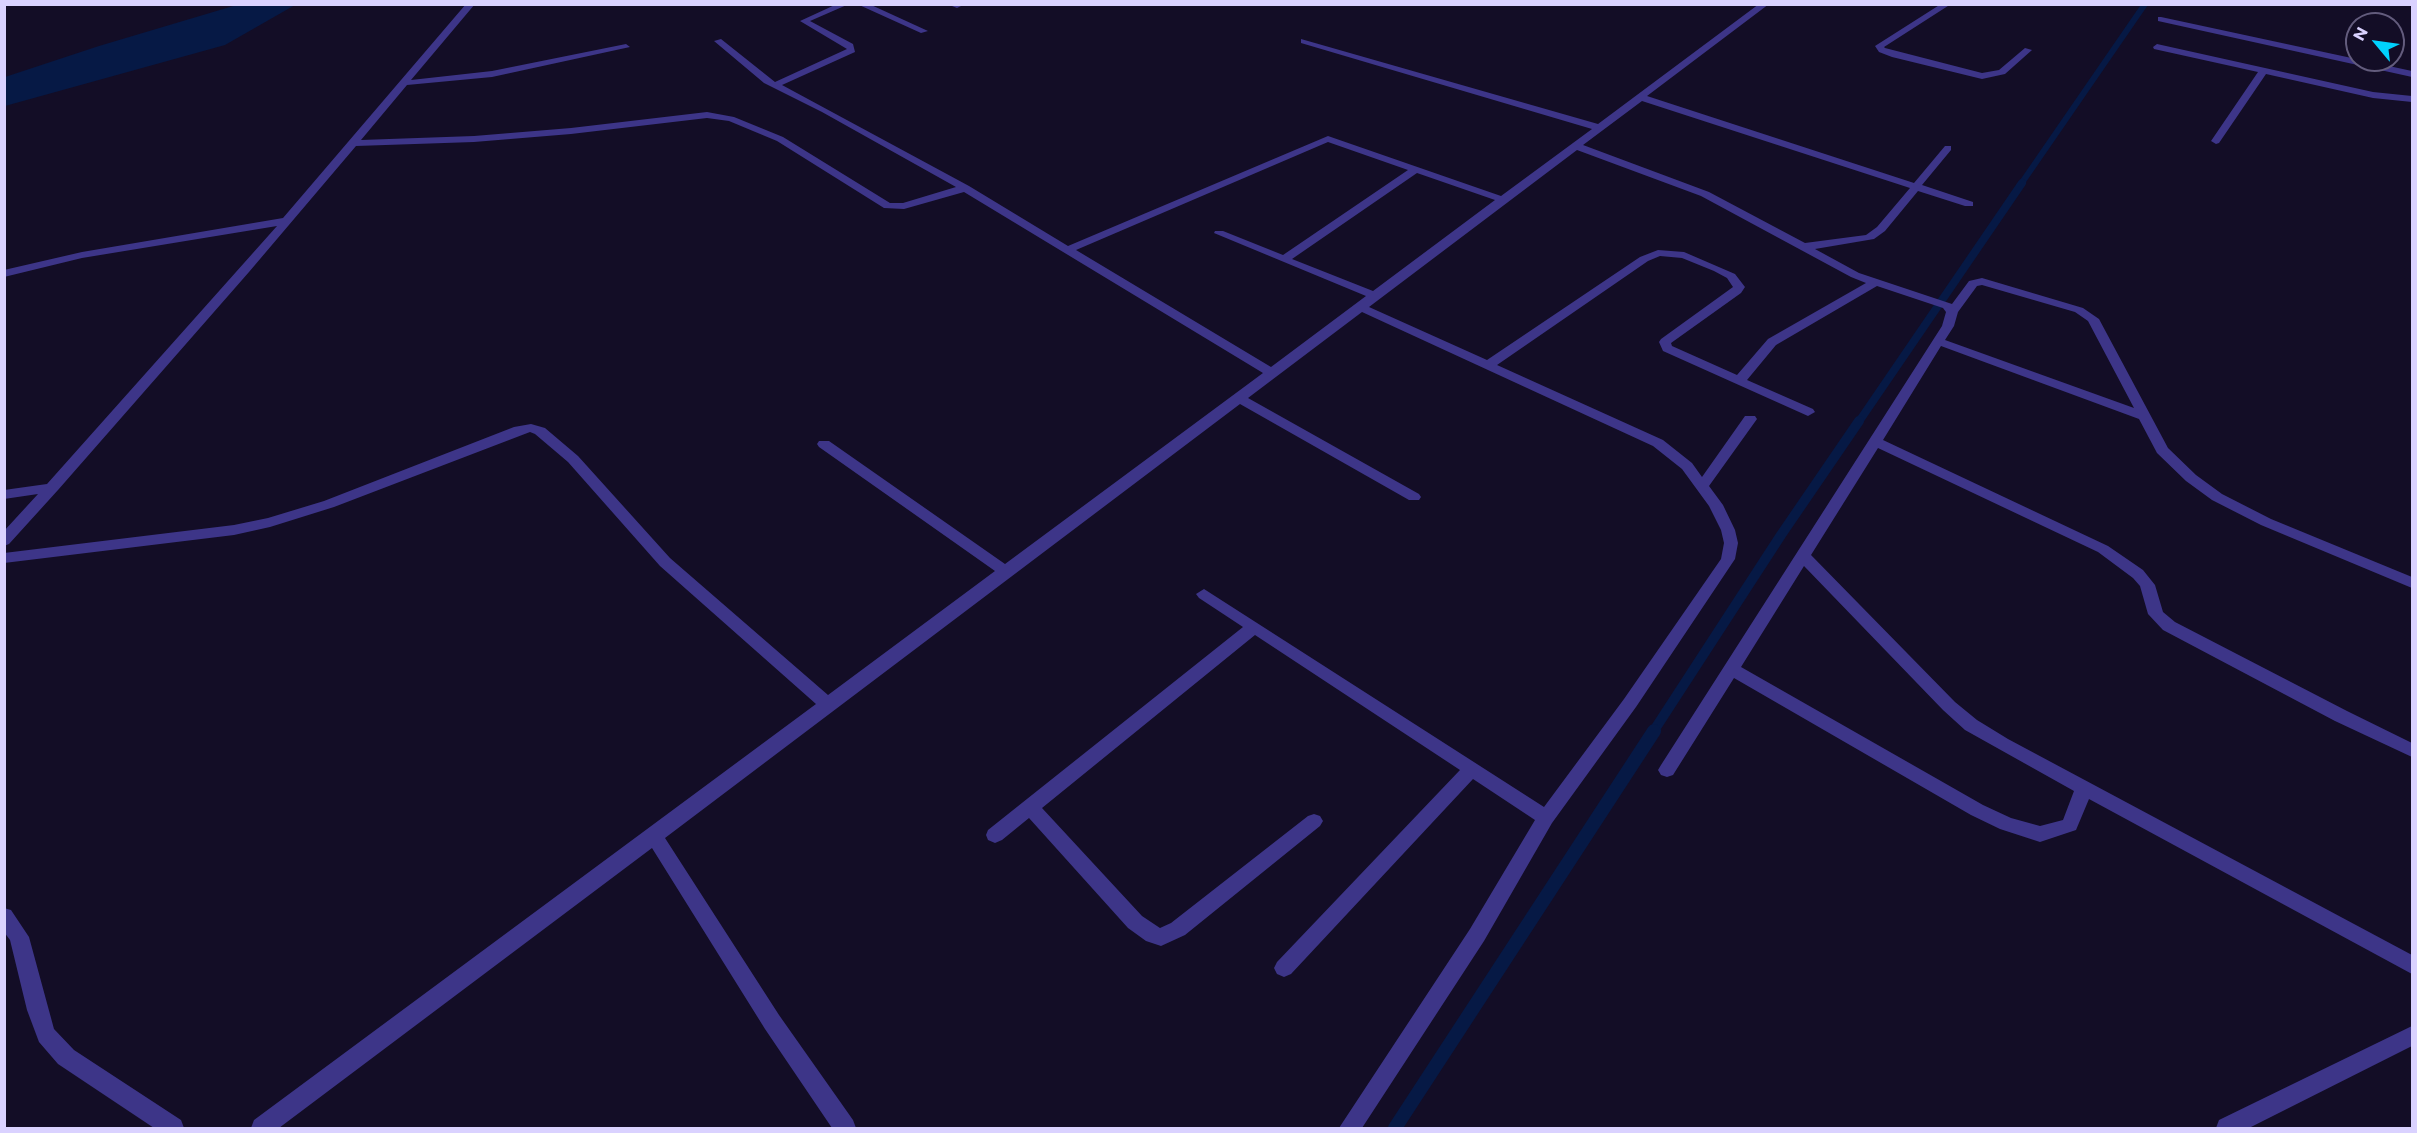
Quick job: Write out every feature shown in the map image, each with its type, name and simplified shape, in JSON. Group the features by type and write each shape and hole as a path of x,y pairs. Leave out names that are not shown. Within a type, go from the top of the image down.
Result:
{"street":[{"path":"4,541 286,221 471,4"},
{"path":"775,85 852,50 850,46 804,21 845,4"},
{"path":"861,4 924,31"},
{"path":"262,1128 1765,4"},
{"path":"1947,4 1879,46 1882,50 1895,55 1982,76 2002,72 2028,50"},
{"path":"2161,19 2412,74"},
{"path":"718,41 756,75 825,110 965,188 1272,373"},
{"path":"1304,41 1600,128"},
{"path":"404,83 492,74 626,47"},
{"path":"2157,47 2373,94 2412,99"},
{"path":"2216,141 2263,71"},
{"path":"1640,97 1969,204"},
{"path":"353,143 474,140 707,115 731,119 780,139 888,206 904,206 965,188"},
{"path":"1067,250 1325,140 1341,142 1504,200"},
{"path":"1576,146 1705,194 1874,283 1950,309"},
{"path":"1803,247 1870,237 1881,229 1917,188 1948,148"},
{"path":"1284,259 1416,168"},
{"path":"4,274 82,255 286,221"},
{"path":"1219,232 1375,296"},
{"path":"1488,365 1644,259 1658,253 1684,255 1718,268 1731,276 1739,287 1737,291 1665,342 1667,348 1808,412"},
{"path":"1667,770 1948,326 1950,309 1973,283 1982,281 2079,310 2093,319 2142,416 2162,450 2191,478 2217,497 2266,522 2412,583"},
{"path":"1738,381 1772,342 1874,283"},
{"path":"1350,1128 1476,934 1545,818 1630,703 1728,559 1731,543 1728,530 1716,505 1687,466 1658,443 1360,307"},
{"path":"1938,341 2142,416"},
{"path":"1239,398 1414,497"},
{"path":"1702,487 1750,419"},
{"path":"4,558 234,530 270,522 329,504 519,430 531,428 540,431 573,459 665,562 688,584 828,705"},
{"path":"1875,441 2103,549 2138,574 2147,585 2156,614 2169,626 2341,716 2412,750"},
{"path":"824,444 1006,572"},
{"path":"4,495 52,487"},
{"path":"1802,555 1964,719 2002,744 2412,965"},
{"path":"1204,594 1545,818"},
{"path":"995,836 1254,627"},
{"path":"1731,669 1977,810 2006,824 2040,834 2070,825 2084,788"},
{"path":"1284,968 1471,770"},
{"path":"1030,807 1135,922 1153,935 1161,937 1178,929 1314,820"},
{"path":"654,836 772,1022 845,1128"},
{"path":"4,916 19,937 37,1010 46,1035 66,1058 173,1128"},
{"path":"2227,1128 2412,1036"}],"water":[{"path":"240,4 295,5 225,45 5,106 5,77"}],"waterway":[{"path":"2021,184 2145,4"},
{"path":"1858,423 2022,183"},
{"path":"1653,732 1781,535 1859,421"},
{"path":"1395,1128 1654,731"}]}
